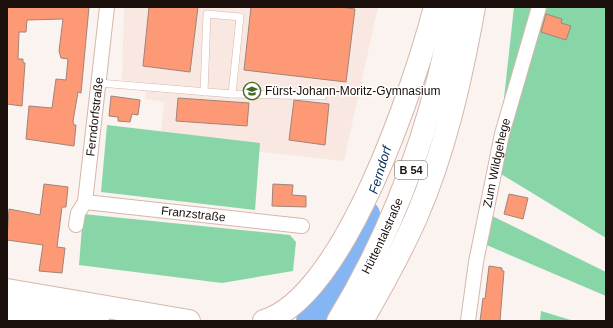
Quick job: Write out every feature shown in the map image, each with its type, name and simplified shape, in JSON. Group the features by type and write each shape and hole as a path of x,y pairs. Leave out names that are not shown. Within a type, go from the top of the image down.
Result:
{"highway":[{"path":"264,321 286,311 297,301 325,269 344,238 366,196 400,120 416,74 435,7"},
{"name":"Hüttentalstraße","path":"338,321 379,247 413,166 430,113 445,55 454,7"},
{"name":"Hüttentalstraße","path":"362,321 370,312 398,257 416,217 432,174 464,63 474,7"},
{"path":"7,290 189,321"},
{"path":"7,309 98,321"},
{"path":"18,321 38,312"}],"street":[{"name":"Ferndorfstraße","path":"76,225 78,213 85,202 106,7"},
{"name":"Zum Wildgehege","path":"468,321 476,262 502,134 539,7"},
{"name":"Franzstraße","path":"85,202 302,226"}],"lane":[{"path":"204,92 207,14 240,17 232,94"},
{"path":"99,83 232,94 324,96"}],"shaded area":[{"name":"Fürst-Johann-Moritz-Gymnasium","path":"124,7 378,7 344,161 160,141 164,102 145,99 146,83 122,80"}],"green space":[{"path":"514,7 606,7 606,238 496,171"},
{"path":"107,125 260,143 255,210 101,192"},
{"path":"484,212 606,272 606,296 477,241"},
{"path":"83,214 290,235 296,242 293,271 222,283 79,265"},
{"path":"541,311 574,321 540,321"}],"building":[{"path":"7,7 89,7 81,93 78,92 73,121 74,125 76,125 74,146 26,139 29,106 52,108 56,79 66,80 68,59 61,58 59,51 63,19 27,20 26,32 19,32 18,59 23,59 23,63 25,63 22,106 7,104"},
{"path":"149,7 198,7 190,72 143,66"},
{"path":"251,7 341,7 355,9 346,82 244,70"},
{"path":"546,14 562,19 561,23 571,26 566,40 541,32"},
{"path":"111,96 140,100 138,115 132,114 130,122 118,121 118,117 109,116"},
{"path":"178,98 249,103 247,126 176,121"},
{"path":"294,100 329,104 325,145 289,140"},
{"path":"44,184 68,187 66,207 62,207 57,247 65,248 62,273 39,271 43,245 7,240 9,209 40,215"},
{"path":"273,184 293,185 292,195 306,196 306,207 272,206"},
{"path":"509,194 528,198 523,219 504,214"},
{"path":"489,266 502,268 502,271 504,271 500,321 480,321 483,298 485,299"}],"waterway":[{"name":"Ferndorf","path":"309,321 316,314 364,223 367,214"}],"place":[{"name":"Fürst-Johann-Moritz-Gymnasium","path":"252,91"}]}
